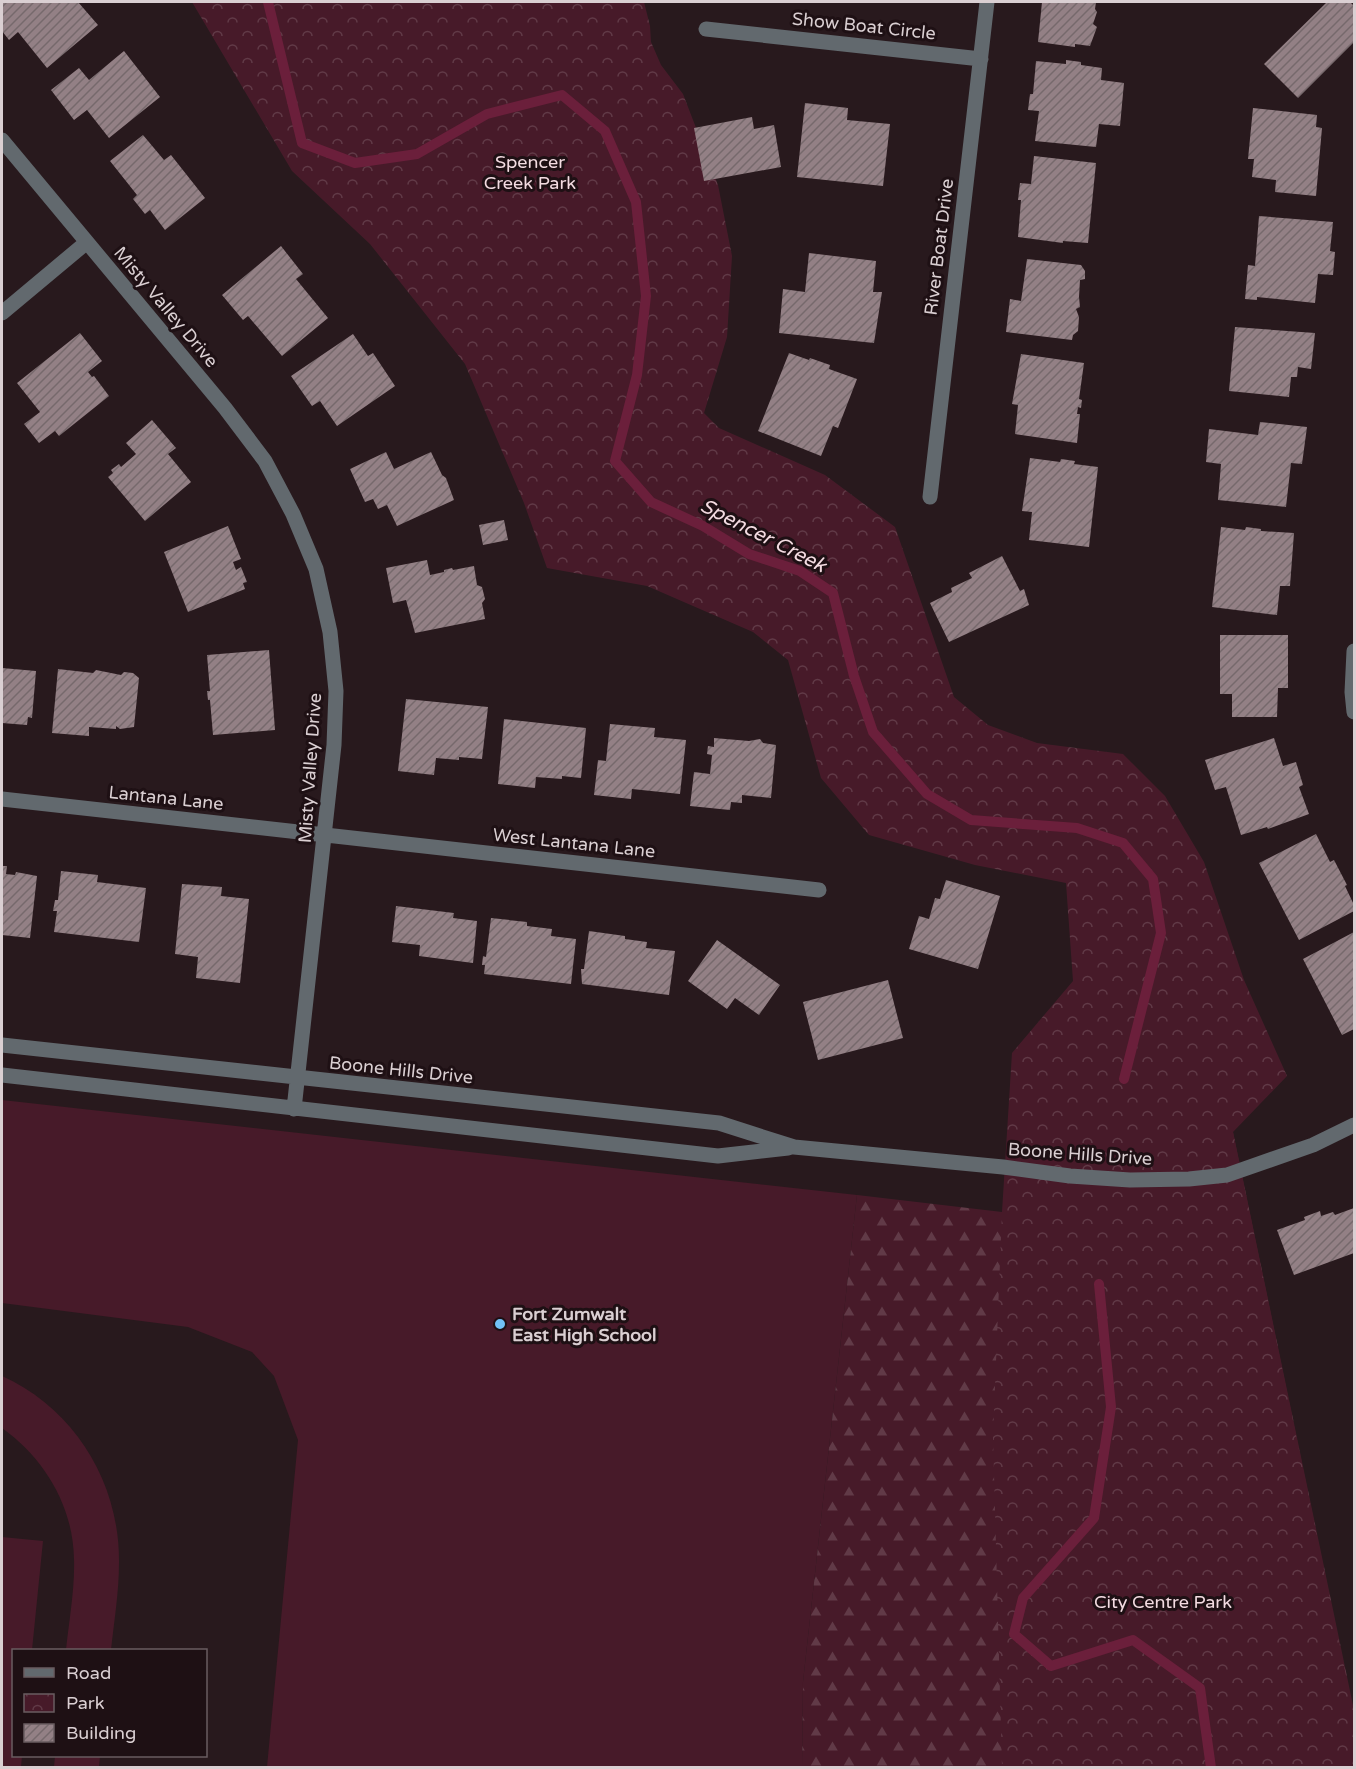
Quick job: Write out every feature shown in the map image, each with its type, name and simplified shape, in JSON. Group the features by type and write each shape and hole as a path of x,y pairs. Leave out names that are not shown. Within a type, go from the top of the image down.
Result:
{"street":[{"name":"River Boat Drive","path":"930,496 987,2"},
{"name":"Show Boat Circle","path":"706,29 981,59"},
{"name":"Misty Valley Drive","path":"2,140 225,408 265,461 293,514 316,569 330,632 336,691 334,745 294,1109"},
{"path":"2,313 87,242"},
{"path":"1354,651 1352,692 1354,712"},
{"name":"Lantana Lane","path":"2,799 325,835"},
{"name":"West Lantana Lane","path":"325,835 819,890"},
{"name":"Boone Hills Drive","path":"2,1045 719,1123 794,1147"},
{"name":"Boone Hills Drive","path":"2,1076 718,1156 794,1147 1003,1167 1070,1176 1130,1180 1189,1179 1227,1175 1313,1145 1354,1125"}],"green space":[{"name":"Spencer Creek Park","path":"192,2 644,2 651,42 661,65 683,94 718,185 732,256 727,337 704,413 719,428 825,475 895,527 954,697 988,725 1037,743 1123,754 1165,796 1204,862 1244,980 1287,1076 1233,1132 1354,1714 1354,1767 1002,1767 993,1437 1002,1212 1012,1053 1073,981 1066,883 975,865 869,835 821,778 788,660 753,632 647,586 547,568 524,503 465,364 370,244 292,171"},
{"name":"Fort Zumwalt East High School","path":"2,1100 857,1195 803,1682 802,1767 267,1767 298,1440 274,1376 252,1352 188,1327 2,1303"},
{"name":"City Centre Park","path":"1233,1132 1354,1710 1354,1767 802,1768 803,1682 857,1195 1002,1212"},
{"path":"2,1376 28,1390 51,1408 88,1452 102,1477 117,1533 119,1563 111,1649 66,1649 74,1570 68,1521 54,1485 43,1469 17,1440 2,1428"},
{"path":"2,1537 43,1541 32,1649 12,1649 12,1757 22,1757 21,1767 2,1767"},
{"path":"55,1757 100,1757 99,1767 54,1767"}],"building":[{"path":"2,2 78,2 98,25 47,68 18,32 9,40 2,31"},
{"path":"1042,2 1096,2 1097,12 1093,24 1097,27 1090,46 1075,44 1075,47 1038,42"},
{"path":"1327,2 1350,2 1354,6 1354,42 1298,98 1264,64"},
{"path":"124,51 160,97 109,138 87,110 74,120 51,90 79,68 89,80"},
{"path":"1066,60 1102,68 1101,80 1124,83 1120,126 1099,124 1096,147 1035,141 1039,111 1028,110 1030,94 1033,94 1036,61 1066,64"},
{"path":"805,103 848,108 847,120 890,124 883,186 797,177"},
{"path":"1253,108 1317,115 1316,127 1322,128 1316,196 1275,192 1276,180 1252,177 1254,159 1248,159"},
{"path":"752,117 754,129 774,125 781,167 704,181 694,128"},
{"path":"143,135 164,160 171,155 205,198 165,230 150,210 145,214 133,199 137,195 110,161"},
{"path":"1034,156 1096,163 1088,243 1063,241 1063,243 1018,237 1020,183 1031,184"},
{"path":"1259,216 1333,222 1330,251 1335,252 1333,275 1318,274 1315,303 1257,297 1257,300 1245,299 1248,265 1255,266"},
{"path":"281,246 303,274 296,279 328,318 282,356 248,316 243,320 222,295"},
{"path":"809,253 876,261 873,292 882,292 874,343 779,333 783,289 805,292"},
{"path":"1027,259 1081,265 1085,271 1085,279 1080,280 1080,307 1076,309 1079,317 1078,331 1073,335 1072,340 1006,332 1010,299 1021,301"},
{"path":"1235,327 1315,333 1311,369 1298,367 1297,377 1291,377 1289,397 1229,391"},
{"path":"80,333 102,361 88,372 92,377 94,376 109,396 59,436 55,431 39,443 24,424 40,412 17,383"},
{"path":"353,334 368,356 373,353 395,386 337,426 320,401 312,406 291,376"},
{"path":"789,353 830,365 829,369 857,379 838,428 833,426 821,456 758,431"},
{"path":"1021,354 1084,363 1079,399 1082,400 1081,408 1078,407 1077,414 1080,414 1077,443 1015,434 1018,405 1012,404"},
{"path":"152,420 176,448 168,454 191,482 145,521 108,477 113,473 111,470 119,464 121,467 136,454 126,443"},
{"path":"1260,422 1307,427 1302,464 1291,463 1286,507 1218,500 1221,464 1206,462 1209,429 1258,435"},
{"path":"386,452 394,469 431,452 442,475 446,478 454,500 397,526 387,505 378,509 373,499 365,502 350,469"},
{"path":"1030,458 1060,462 1061,459 1075,461 1074,464 1098,467 1089,547 1029,540 1032,512 1022,511"},
{"path":"504,520 508,540 483,545 479,525"},
{"path":"228,526 241,559 233,562 236,570 241,567 247,582 243,583 245,589 188,612 164,552"},
{"path":"1221,527 1245,530 1246,527 1261,529 1261,531 1294,533 1290,586 1280,586 1277,615 1212,607"},
{"path":"1002,556 1020,591 1024,589 1029,605 949,642 930,603 952,592 951,588 972,578 969,573"},
{"path":"427,560 430,575 452,568 453,570 474,566 477,585 482,587 485,599 482,603 485,619 415,633 406,600 393,603 386,568"},
{"path":"1220,635 1288,635 1288,688 1278,688 1277,717 1232,717 1232,694 1220,694"},
{"path":"269,650 275,730 213,735 207,691 210,691 207,655"},
{"path":"2,668 36,671 32,718 28,717 27,725 2,723"},
{"path":"58,669 93,673 96,670 121,675 124,672 133,673 139,678 134,727 120,729 116,726 116,729 89,727 89,736 52,733"},
{"path":"406,699 488,707 482,759 436,758 434,775 398,771"},
{"path":"504,719 586,728 581,778 536,777 535,788 498,784"},
{"path":"610,724 655,728 654,737 686,740 680,794 632,789 631,799 594,795 598,760 606,761"},
{"path":"714,738 749,741 760,739 763,743 776,745 771,798 742,795 742,803 731,802 730,810 690,806 694,772 710,774 712,755 707,754 708,746 714,747"},
{"path":"1274,738 1283,766 1296,762 1303,785 1299,787 1309,814 1268,829 1267,827 1241,835 1226,787 1215,790 1205,760"},
{"path":"1316,834 1330,862 1334,860 1347,885 1345,886 1354,905 1354,911 1299,940 1259,863"},
{"path":"2,866 7,866 6,874 15,875 16,872 37,876 30,938 2,935"},
{"path":"61,871 98,875 97,882 146,888 139,942 54,932 57,911 53,911 55,900 58,900"},
{"path":"946,880 1000,896 978,969 909,949 919,916 929,919 935,898 940,899"},
{"path":"182,884 222,887 221,896 249,899 240,983 196,978 198,957 175,954"},
{"path":"396,906 454,913 453,918 477,921 473,963 419,956 420,945 392,942"},
{"path":"491,918 527,922 527,926 552,929 551,936 576,939 571,984 484,974 483,956 486,957"},
{"path":"589,931 647,942 646,948 675,951 669,995 582,984 581,969 584,969"},
{"path":"1354,932 1354,1029 1342,1035 1303,959"},
{"path":"717,940 780,985 759,1015 735,998 727,1009 688,981"},
{"path":"888,980 903,1038 818,1060 803,1002"},
{"path":"1354,1208 1354,1253 1294,1275 1277,1230 1305,1220 1304,1217 1320,1211 1321,1216 1333,1212 1335,1215"}],"waterway":[{"name":"Spencer Creek","path":"268,2 302,143 355,163 417,154 487,114 562,95 605,131 636,202 646,296 637,375 615,461 651,502 703,526 749,554 800,571 833,593 854,676 873,732 927,794 971,820 1077,828 1123,843 1153,879 1161,933 1124,1079"},
{"name":"Spencer Creek","path":"1099,1284 1111,1407 1094,1518 1023,1598 1014,1634 1051,1666 1133,1640 1200,1688 1211,1768"}],"place":[{"name":"Fort Zumwalt East High School","path":"500,1324"}]}
